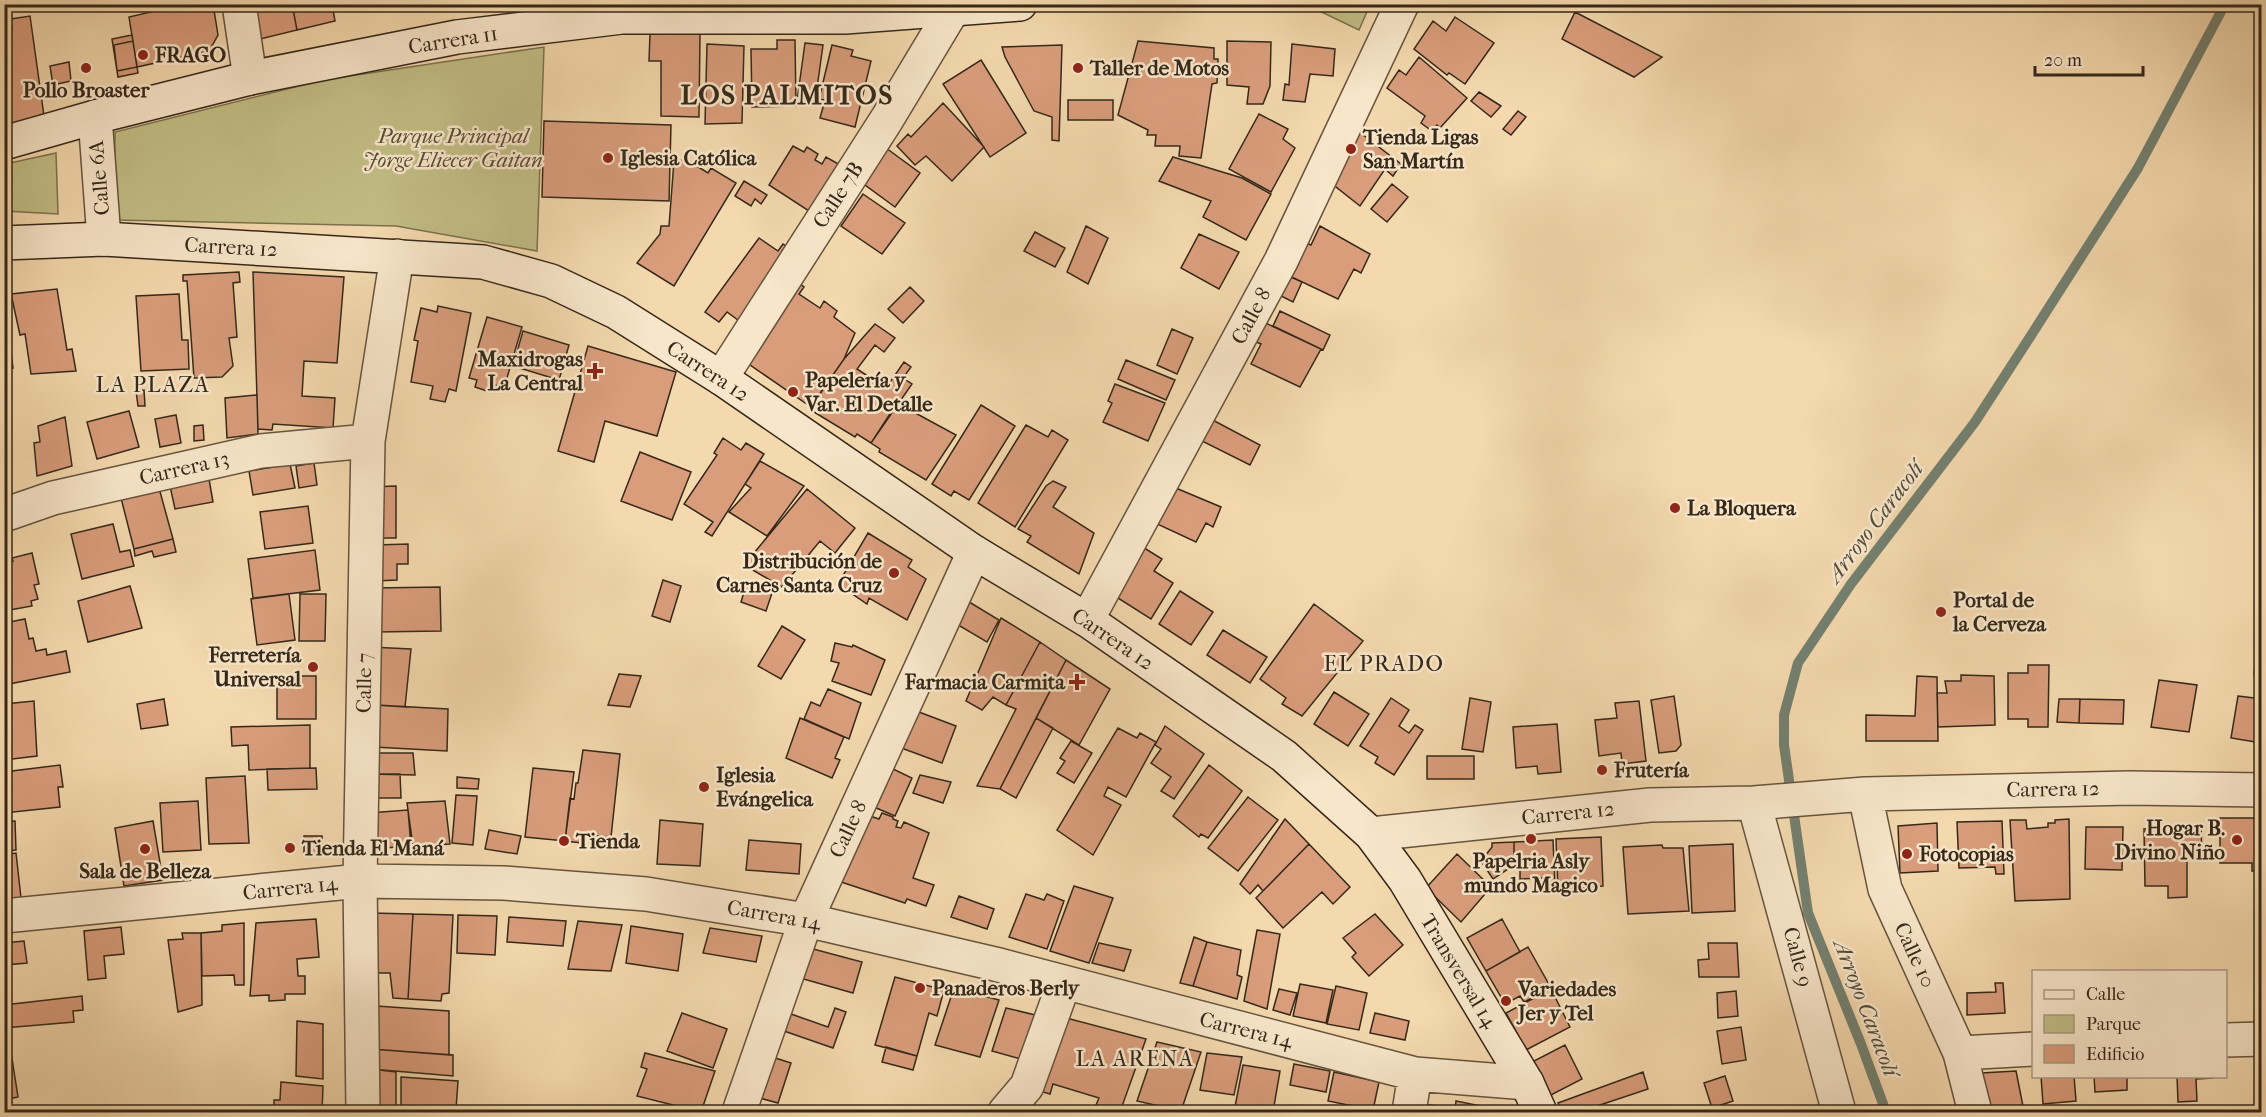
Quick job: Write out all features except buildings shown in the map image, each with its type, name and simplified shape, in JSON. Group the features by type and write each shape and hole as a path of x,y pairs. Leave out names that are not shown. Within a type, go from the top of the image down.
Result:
{"street":[{"path":"239,4 250,78"},
{"name":"Carrera 11","path":"4,143 94,117 250,78 457,37 622,17 845,17 952,11 1020,4"},
{"name":"Calle 8","path":"1087,620 1281,261 1402,4"},
{"name":"Calle 7B","path":"721,378 887,119 952,11"},
{"name":"Calle 6A","path":"94,117 104,239"},
{"name":"Carrera 12","path":"4,243 104,239 397,256 483,262 551,281 616,312 721,378 974,552 1087,620 1284,756 1371,834 1650,805 1754,803 1865,794 2130,788 2262,790"},
{"name":"Calle 7","path":"363,1113 360,881 368,441 397,256"},
{"name":"Carrera 13","path":"4,515 53,498 261,451 368,441"},
{"name":"Calle 8","path":"739,1113 806,920 974,552"},
{"name":"Calle 10","path":"1865,794 1885,889 1960,1053 1975,1113"},
{"name":"Calle 9","path":"1754,803 1839,1113"},
{"name":"Transversal 14","path":"1371,834 1405,880 1534,1098"},
{"name":"Carrera 14","path":"4,916 360,881 503,883 646,894 806,920 995,964 1414,1074 1534,1098"},
{"path":"1005,1112 1027,1086 1064,983"},
{"path":"2227,1040 2262,1039"},
{"path":"1960,1053 2032,1049"},
{"path":"1409,1113 1414,1074"}],"green space":[{"path":"1307,5 1370,5 1359,30"},
{"name":"Parque Principal Jorge Eliecer Gaitan","path":"544,47 537,251 396,226 114,220 115,132 323,80"},
{"path":"56,153 58,214 5,211 5,164"}],"waterway":[{"name":"Arroyo Caracolí","path":"1886,1112 1808,913 1784,745 1784,715 1798,663 1851,584 1975,422 2138,168 2225,4"}],"place":[{"name":"FRAGO","path":"143,55"},
{"name":"Pollo Broaster","path":"86,68"},
{"name":"Taller de Motos","path":"1078,68"},
{"name":"Tienda Ligas San Martín","path":"1351,149"},
{"name":"Iglesia Católica","path":"608,158"},
{"name":"Maxidrogas La Central","path":"595,371"},
{"name":"Papelería y Var. El Detalle","path":"793,392"},
{"name":"La Bloquera","path":"1675,508"},
{"name":"Distribución de Carnes Santa Cruz","path":"894,573"},
{"name":"Portal de la Cerveza","path":"1941,612"},
{"name":"Ferretería Universal","path":"313,667"},
{"name":"Farmacia Carmita","path":"1077,682"},
{"name":"Frutería","path":"1602,770"},
{"name":"Iglesia Evángelica","path":"704,787"},
{"name":"Papelria Asly mundo Magico","path":"1531,839"},
{"name":"Hogar B. Divino Niño","path":"2237,840"},
{"name":"Tienda","path":"564,841"},
{"name":"Tienda El Maná","path":"290,848"},
{"name":"Sala de Belleza","path":"145,849"},
{"name":"Fotocopias","path":"1907,854"},
{"name":"Panaderos Berly","path":"920,988"},
{"name":"Variedades Jer y Tel","path":"1506,1001"}],"district":[{"name":"LOS PALMITOS","path":"787,95"},
{"name":"LA PLAZA","path":"153,385"},
{"name":"EL PRADO","path":"1384,664"},
{"name":"LA ARENA","path":"1135,1059"}]}
